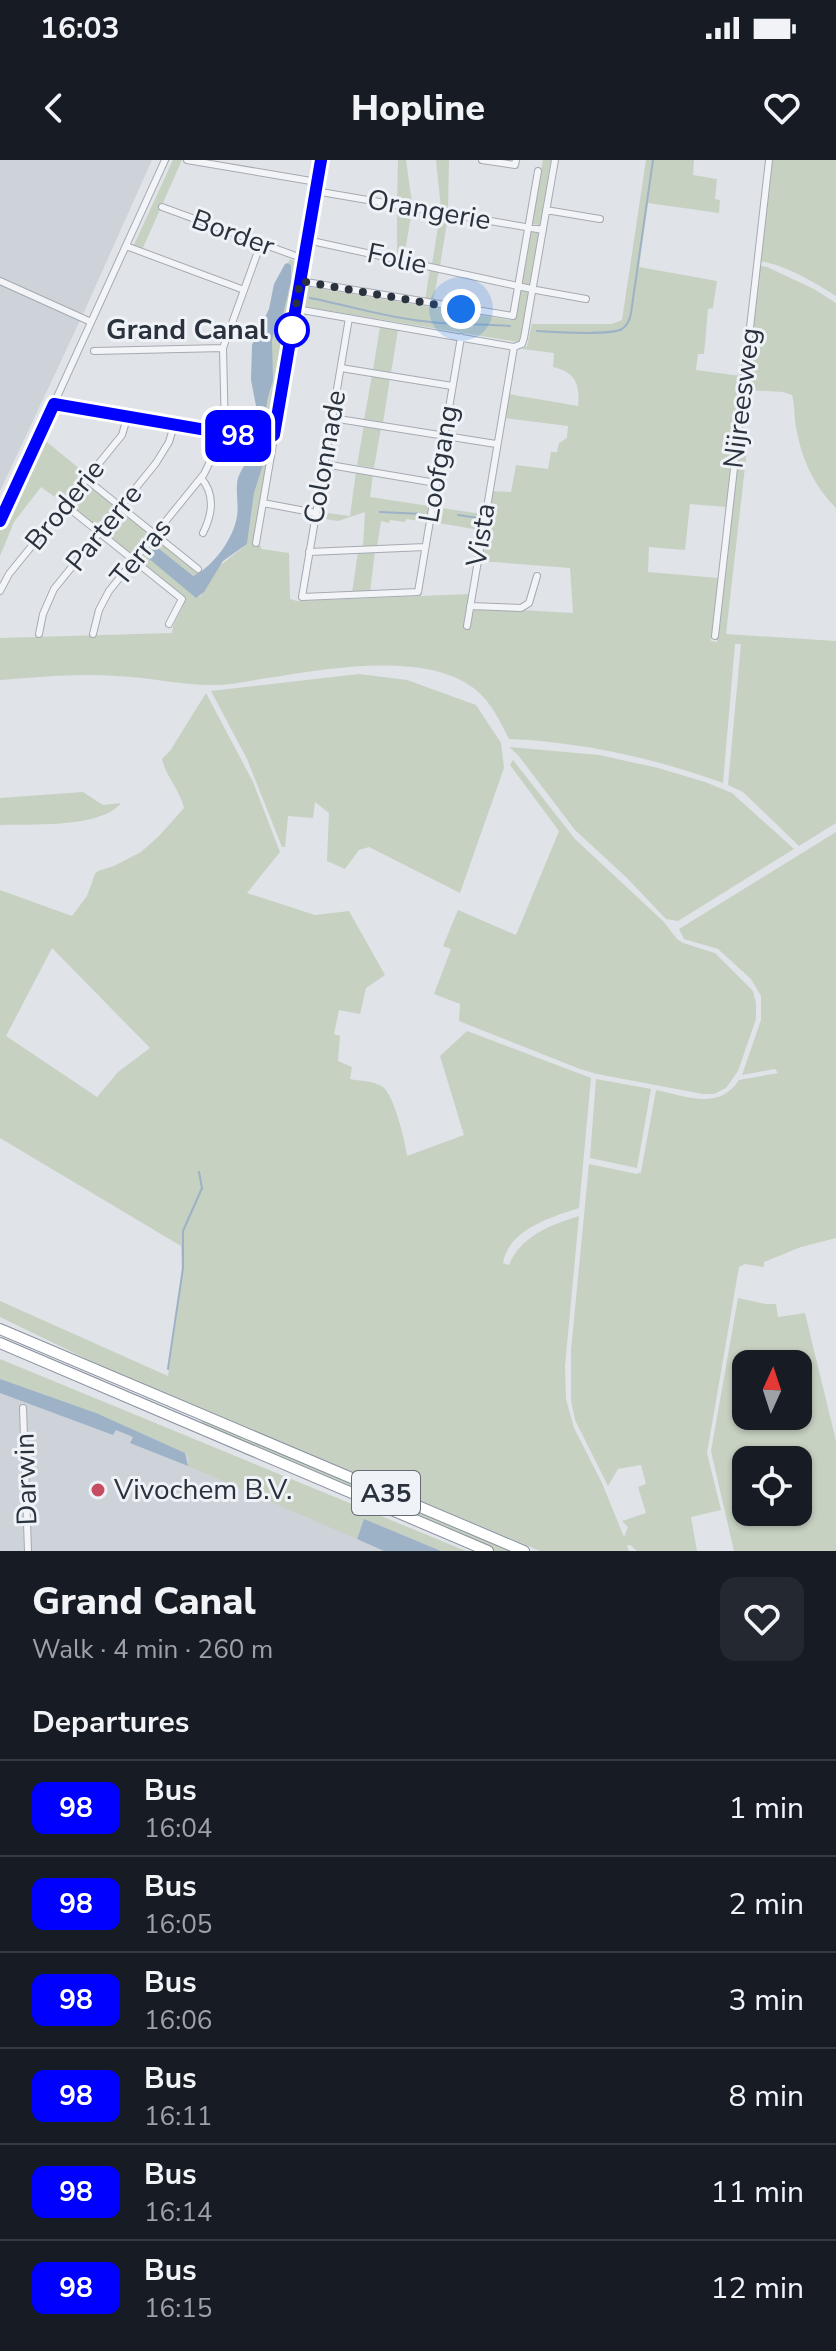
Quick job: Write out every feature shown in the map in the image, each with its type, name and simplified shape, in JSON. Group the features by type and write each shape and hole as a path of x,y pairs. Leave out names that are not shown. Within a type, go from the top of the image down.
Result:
{"highway":[{"name":"A35","path":"0,1329 524,1551"},
{"name":"A35","path":"0,1343 488,1551"}],"street":[{"path":"0,522 165,160"},
{"path":"187,160 317,182"},
{"path":"54,404 266,440 271,438 276,430 321,160"},
{"path":"482,160 515,162"},
{"name":"Vista","path":"467,626 514,347 524,341 555,160"},
{"name":"Nijreesweg","path":"715,636 769,160"},
{"path":"300,281 513,316 538,171"},
{"name":"Orangerie","path":"315,191 543,230"},
{"name":"Border","path":"162,207 304,259"},
{"path":"546,210 600,219"},
{"name":"Folie","path":"307,240 586,299"},
{"path":"222,433 223,348 261,243"},
{"path":"126,246 244,290"},
{"path":"0,281 91,322"},
{"path":"296,309 514,347"},
{"name":"Colonnade","path":"302,597 349,318"},
{"name":"Loofgang","path":"302,597 418,592 461,337"},
{"path":"94,351 223,348"},
{"path":"341,368 452,386"},
{"name":"Broderie","path":"0,591 9,574 122,435 127,418"},
{"path":"332,418 496,444"},
{"name":"Parterre","path":"39,634 43,614 54,589 156,463 169,442 174,425"},
{"name":"Terras","path":"93,634 99,610 109,591 201,478 222,433"},
{"path":"256,543 273,444 271,438"},
{"path":"324,464 436,483"},
{"name":"Terras","path":"201,478 211,498 210,520 203,533"},
{"path":"86,479 198,569"},
{"path":"263,503 316,513"},
{"path":"65,505 182,599 169,624"},
{"path":"309,552 425,547"},
{"path":"470,606 521,608 529,603 537,576"},
{"name":"Darwin","path":"23,1408 28,1551"}],"shaded area":[{"path":"0,160 152,160 0,491"},
{"path":"0,1372 445,1551 0,1551"}],"green space":[{"path":"173,160 182,160 142,250 133,247"},
{"path":"398,160 406,160 412,203 397,201"},
{"path":"436,160 449,160 448,209 441,209"},
{"path":"543,160 551,160 540,225 532,224"},
{"path":"646,160 694,160 693,175 717,179 715,199 720,200 719,213 648,203 639,267 717,281 713,308 708,309 704,354 698,354 696,370 741,376 726,507 690,504 685,550 649,547 648,572 718,578 711,641 717,642 738,448 746,452 726,634 836,641 836,823 799,846 743,792 728,785 741,644 735,644 723,783 618,753 509,739 499,719 475,689 454,677 403,666 345,667 213,685 101,675 0,680 0,638 172,633 185,599 139,559 154,541 159,541 199,573 193,576 148,557 200,597 217,568 247,544 254,493 263,465 262,442 270,444 253,544 261,546 261,549 289,553 290,599 469,594 464,627 469,626 472,607 573,613 570,568 480,561 491,491 511,492 516,465 548,469 551,452 557,452 559,443 567,438 568,426 504,418 508,394 578,406 575,380 567,372 553,367 554,353 522,349 527,346 532,324 612,324 622,320"},
{"path":"771,160 836,160 836,296 789,270 759,261"},
{"path":"397,208 412,210 404,257 397,256"},
{"path":"440,215 448,216 440,266 432,264"},
{"path":"531,232 539,233 530,286 522,284"},
{"path":"290,259 300,264 270,433 264,432 271,390 272,341 281,322"},
{"path":"760,266 814,289 836,303 836,508 815,481 805,460 795,423 792,395 746,390"},
{"path":"430,268 439,270 433,302 425,301"},
{"path":"303,286 510,320 515,317 520,288 529,290 521,340 518,342 300,306"},
{"path":"380,327 398,330 391,373 373,370"},
{"path":"372,375 390,378 383,423 364,420"},
{"path":"364,425 381,428 374,468 357,465"},
{"path":"42,438 86,474 63,503 41,487 14,522 0,556 0,530"},
{"path":"356,471 373,474 370,497 429,506 427,522 406,519 405,522 381,521 377,547 363,547 365,512 338,521 318,518 320,512 350,516"},
{"path":"88,485 116,507 101,527 71,507 70,503 83,486"},
{"path":"435,507 482,514 479,530 433,522"},
{"path":"119,513 124,513 150,535 133,556 106,534 105,530"},
{"path":"375,551 370,592 352,593 358,552"},
{"path":"359,674 407,680 476,705 501,743 504,768 460,893 369,847 359,850 345,869 327,861 329,813 315,802 313,818 288,816 285,847 282,847 247,759 211,691"},
{"path":"206,693 253,782 280,852 247,893 315,915 349,911 385,975 366,988 360,1014 339,1010 334,1034 340,1036 338,1061 352,1067 350,1079 376,1084 387,1092 398,1119 407,1156 464,1135 440,1056 467,1031 591,1078 579,1208 522,1233 513,1242 503,1263 509,1265 521,1246 538,1233 579,1216 565,1366 566,1399 574,1428 602,1483 624,1537 628,1527 622,1521 646,1513 638,1487 646,1484 641,1465 618,1469 608,1486 575,1420 571,1400 571,1350 589,1164 637,1174 641,1172 656,1090 690,1098 712,1098 731,1090 739,1080 778,1073 775,1069 742,1075 761,1020 761,996 751,979 718,949 684,939 679,929 836,832 836,1238 801,1247 764,1262 764,1267 745,1264 739,1267 707,1453 721,1510 691,1517 697,1551 637,1551 627,1545 629,1551 540,1551 103,1367 0,1317 0,1301 168,1376 182,1276 181,1246 0,1138 0,890 72,916 87,896 98,871 141,852 184,808 162,759","holes":["52,948 150,1048 118,1072 97,1097 6,1036"]},
{"path":"509,747 599,755 705,782 732,793 794,849 678,921 666,919 575,830"},
{"path":"513,760 575,839 663,921 677,939 715,953 753,991 756,1019 738,1071 726,1088 714,1094 703,1094 580,1069 459,1021 460,1004 434,994 451,949 443,946 458,910 516,935 559,831 510,765"},
{"path":"83,792 103,805 121,803 112,811 83,821 0,825 0,798"},
{"path":"596,1079 651,1089 637,1168 590,1158"},
{"path":"738,1298 776,1304 778,1317 805,1313 836,1441 836,1551 734,1551 711,1451"},
{"path":"0,1359 466,1551 441,1551 364,1519 357,1539 188,1466 189,1457 185,1453 96,1413 0,1379"},
{"path":"203,1419 515,1551 492,1551 200,1427"}],"water":[{"path":"288,263 291,265 291,282 281,322 272,341 273,380 264,432 256,430 258,416 251,380 252,345 269,309 274,284"},
{"path":"255,444 262,446 263,465 254,493 247,544 223,561 204,592 196,598 147,557 154,548 158,548 193,576 215,559 235,525 238,478"},
{"path":"0,1379 96,1413 185,1453 188,1466 130,1443 133,1437 116,1430 113,1435 0,1393"},
{"path":"364,1519 441,1551 384,1551 357,1539"}],"waterway":[{"path":"537,331 606,332 622,329 627,324 653,160"},
{"path":"310,298 408,319 510,326"},
{"path":"380,512 423,514"},
{"path":"458,515 479,518"},
{"path":"168,1369 183,1268 183,1231 202,1188 199,1172"}],"bus line":[{"name":"98","path":"0,521 54,404 266,440 274,435 321,160"}],"place":[{"name":"Grand Canal","path":"292,330"},
{"name":"Vivochem B.V.","path":"98,1490"}],"route":[{"path":"292,330 291,338 300,281 461,309"}]}
